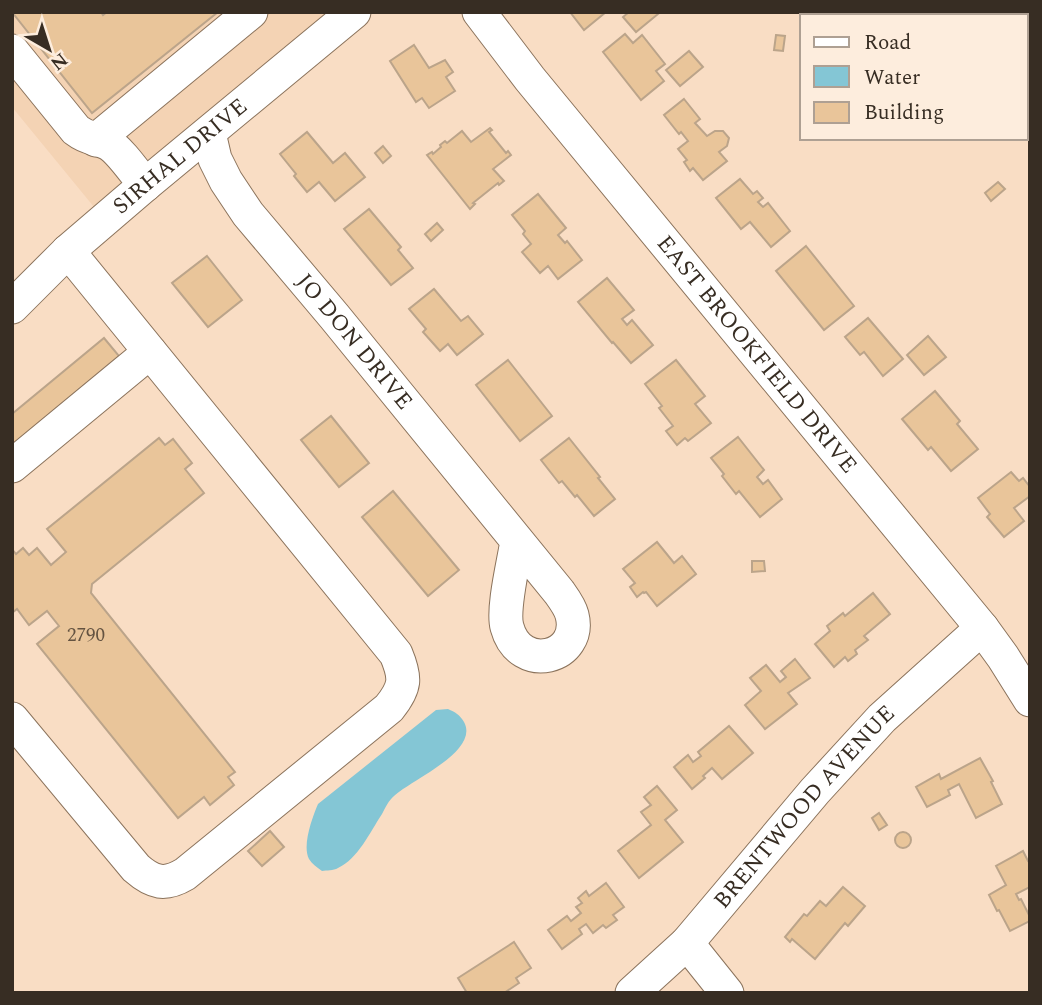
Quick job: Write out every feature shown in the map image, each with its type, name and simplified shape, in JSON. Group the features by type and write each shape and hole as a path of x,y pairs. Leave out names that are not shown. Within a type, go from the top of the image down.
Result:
{"street":[{"path":"96,140 251,12"},
{"name":"SIRHAL DRIVE","path":"12,307 68,251 354,12"},
{"name":"EAST BROOKFIELD DRIVE","path":"479,12 530,79 982,628 1030,700"},
{"path":"12,51 76,130 85,137 107,143 114,148 145,186"},
{"name":"JO DON DRIVE","path":"209,133 215,159 248,214 517,541"},
{"path":"12,719 136,867 146,877 173,881 389,708 400,695 404,682 403,670 396,654 68,251"},
{"path":"12,466 150,352"},
{"name":"BRENTWOOD AVENUE","path":"632,993 687,943 815,791 882,718 982,628"},
{"path":"687,943 727,993"}],"shaded area":[{"path":"12,12 334,12 94,207 12,107"}],"water":[{"path":"448,709 464,722 466,733 462,744 441,764 392,798 352,858 334,870 322,871 309,859 307,853 307,840 318,804 436,710"}],"building":[{"path":"12,12 101,12 103,15 107,12 218,12 92,113"},
{"path":"570,12 606,12 584,30"},
{"path":"629,12 658,14 636,32 623,17"},
{"path":"625,34 633,43 642,35 665,64 656,71 664,81 641,100 603,52"},
{"path":"776,35 785,36 783,51 774,50"},
{"path":"414,45 429,68 445,60 453,72 446,77 455,91 429,108 422,98 416,102 390,61"},
{"path":"689,51 703,67 680,86 666,70"},
{"path":"684,99 700,119 695,123 707,136 715,131 723,131 729,138 727,146 719,152 727,161 703,180 693,168 690,171 684,162 687,160 678,149 688,141 664,115"},
{"path":"490,128 492,130 489,132 506,153 508,151 511,155 493,169 504,181 473,203 475,204 470,209 427,155 432,152 433,154 445,141 447,143 462,131 471,142"},
{"path":"307,132 333,163 345,153 365,177 335,201 319,182 307,192 280,154"},
{"path":"383,146 391,156 383,163 375,153"},
{"path":"740,179 753,194 757,191 763,198 758,202 763,207 768,203 790,231 771,247 750,222 741,229 716,198"},
{"path":"998,182 1005,189 991,201 985,193"},
{"path":"538,194 566,228 558,235 565,243 567,241 582,260 558,279 548,266 540,273 522,252 531,244 523,234 525,231 512,215"},
{"path":"369,209 401,247 398,250 413,268 391,285 344,229"},
{"path":"437,223 443,230 431,241 425,234"},
{"path":"806,246 854,306 824,330 776,271"},
{"path":"207,256 242,300 208,327 172,283"},
{"path":"607,278 634,310 622,319 627,325 632,320 653,345 631,363 578,302"},
{"path":"434,289 461,321 468,316 483,334 457,355 448,344 440,351 423,332 426,329 409,309"},
{"path":"868,318 903,359 883,376 864,352 860,355 845,337"},
{"path":"928,336 946,357 924,375 907,355"},
{"path":"104,338 119,356 12,445 12,414"},
{"path":"508,360 552,416 520,441 476,385"},
{"path":"676,360 705,396 695,404 711,423 688,441 685,438 677,445 666,431 673,426 645,384"},
{"path":"935,391 960,421 957,424 978,449 951,471 931,447 928,450 902,419"},
{"path":"331,416 369,463 339,487 301,440"},
{"path":"738,437 764,470 757,477 763,484 768,480 782,499 760,517 739,491 736,494 711,458"},
{"path":"159,438 165,445 173,439 192,463 185,469 204,493 92,584 91,593 235,772 228,777 234,785 210,805 204,797 178,818 37,644 59,626 47,611 29,625 17,609 12,613 12,549 16,554 23,548 29,555 37,548 51,565 66,552 47,529"},
{"path":"569,438 615,499 594,516 577,495 575,497 562,481 559,483 541,460"},
{"path":"1011,472 1019,481 1023,478 1030,487 1030,496 1014,508 1024,521 1004,537 987,517 990,514 978,498"},
{"path":"393,491 459,570 428,596 362,517"},
{"path":"657,542 674,563 682,556 696,574 657,606 646,592 637,597 630,587 635,583 623,569"},
{"path":"752,561 764,561 765,571 752,572"},
{"path":"873,593 890,614 864,636 868,640 855,650 857,654 848,661 845,657 834,667 815,644 830,631 827,626 843,613 845,616"},
{"path":"795,659 810,678 788,693 797,704 765,729 745,705 761,691 750,678 766,665 780,682 786,677 781,671"},
{"path":"729,726 753,753 722,779 712,768 692,789 674,767 688,755 693,762 701,756 698,752"},
{"path":"980,758 1002,804 976,818 959,784 948,790 950,795 927,807 916,787 939,774 941,779"},
{"path":"657,786 677,810 665,820 683,842 639,878 618,851 651,825 641,812 651,805 644,797"},
{"path":"879,813 887,825 879,830 872,818"},
{"path":"270,831 284,847 262,866 248,851"},
{"path":"903,832 909,834 909,846 903,848 897,846 895,840 897,834"},
{"path":"1023,851 1028,861 1030,860 1030,887 1016,894 1019,900 1021,899 1030,921 1010,931 989,895 1006,885 996,866"},
{"path":"606,883 624,907 613,915 617,920 606,928 603,925 593,933 586,924 579,929 582,934 562,949 548,930 567,916 571,921 581,913 576,907 582,903 578,898 586,891 589,896"},
{"path":"843,887 865,906 848,926 845,923 815,959 792,939 790,942 785,937 804,914 807,916 820,901 826,906"},
{"path":"514,942 531,968 516,978 519,983 504,993 467,993 458,978"}]}
